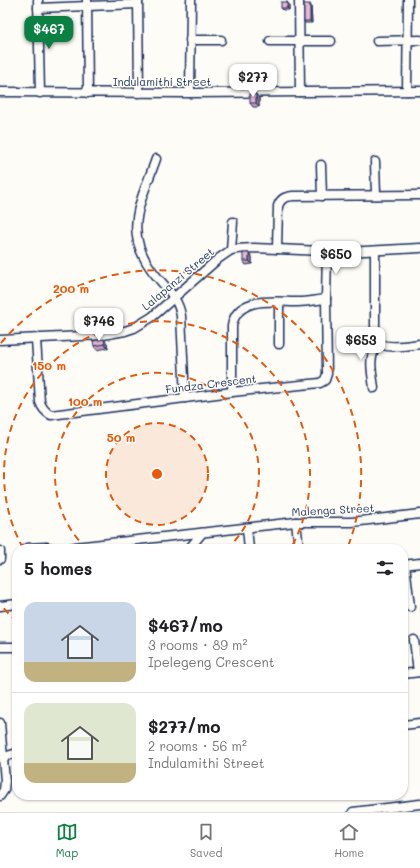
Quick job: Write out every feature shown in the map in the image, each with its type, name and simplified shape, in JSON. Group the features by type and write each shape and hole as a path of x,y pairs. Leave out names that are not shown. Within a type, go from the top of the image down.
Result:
{"street":[{"path":"190,0 190,93"},
{"path":"299,0 300,92"},
{"path":"407,91 408,0"},
{"path":"87,2 88,93"},
{"path":"40,93 38,4 138,2 139,93"},
{"path":"190,40 221,40"},
{"path":"377,40 420,40"},
{"path":"270,41 330,41"},
{"name":"Indulamithi Street","path":"0,92 190,93 420,91"},
{"path":"156,159 139,208 136,223 136,234 140,250 146,264 179,306 181,316 185,398"},
{"path":"375,162 376,194"},
{"path":"321,165 322,196"},
{"path":"277,248 277,210 281,200 288,197 420,194"},
{"path":"231,250 233,222"},
{"name":"Lalapanzi Street","path":"0,340 104,335 134,328 152,317 218,259 231,250 244,248 277,248 327,251 375,251 420,248"},
{"name":"Fundza Crescent","path":"36,339 40,402 41,406 51,415 232,392 317,384 325,380 326,374 327,251"},
{"path":"375,251 375,337 379,342 386,346 420,344"},
{"path":"232,392 232,326 235,315 250,304 262,302 326,299"},
{"path":"279,302 279,344"},
{"path":"374,388 371,358 373,350 379,342"},
{"name":"Malenga Street","path":"101,544 296,522 352,522 420,514"},
{"path":"296,522 298,544"},
{"path":"247,528 249,544"},
{"path":"193,544 202,533"},
{"path":"0,551 0,559"},
{"path":"408,564 420,563"},
{"path":"408,593 410,607"},
{"path":"0,606 12,605"},
{"path":"408,673 419,672 414,640"},
{"path":"0,647 12,647"},
{"path":"0,723 4,757 5,785 0,796"},
{"path":"408,724 420,723"},
{"path":"4,757 12,755"},
{"path":"353,812 420,804"}],"building":[{"path":"281,2 287,2 287,8 281,8"},
{"path":"304,4 310,4 310,21 304,21"},
{"path":"250,94 256,94 256,103 250,103"},
{"path":"243,253 249,253 249,261 243,261"},
{"path":"104,339 105,344 94,346 93,341"}]}
